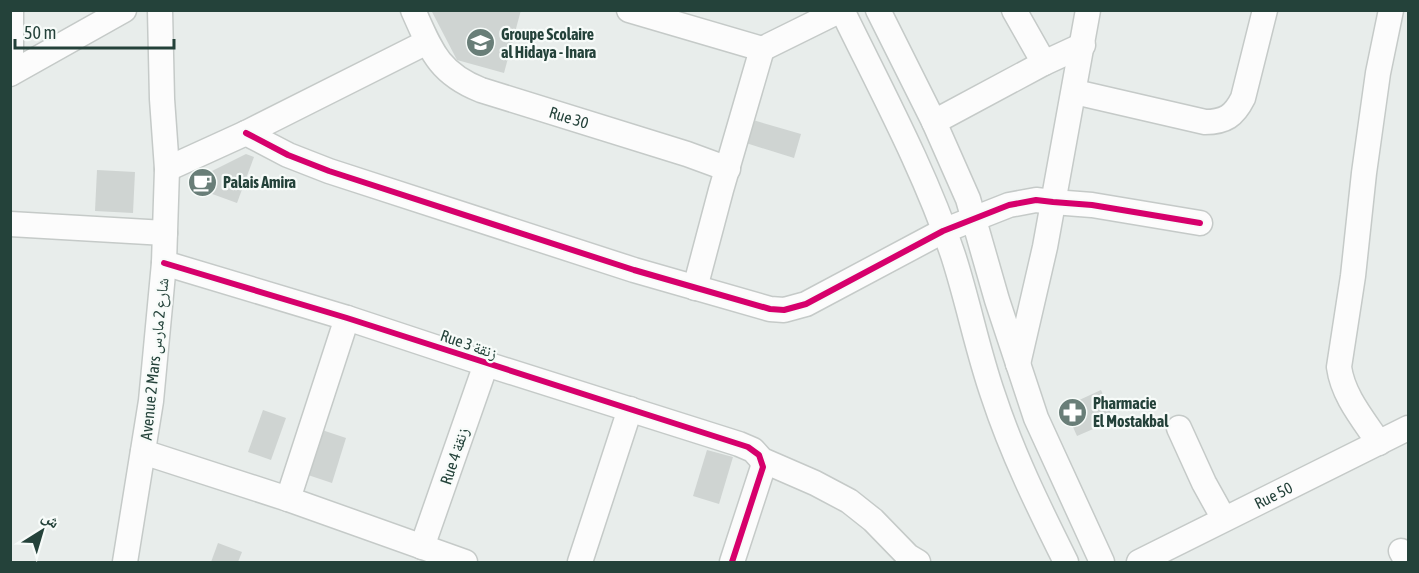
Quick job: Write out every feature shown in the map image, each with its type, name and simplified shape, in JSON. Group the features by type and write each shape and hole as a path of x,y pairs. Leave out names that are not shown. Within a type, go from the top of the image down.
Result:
{"street":[{"path":"11,10 11,73 124,10"},
{"name":"Avenue 2 Mars شارع 2 مارس","path":"125,562 155,367 164,263 167,169 162,99 160,10"},
{"name":"Rue 30","path":"413,10 428,42 445,69 463,83 728,169"},
{"path":"629,10 762,49 842,10 903,136 944,231 953,254 994,398 1021,465 1065,562"},
{"path":"878,10 934,122 975,218 997,300 1036,418 1102,562"},
{"path":"1014,10 1044,63"},
{"path":"1018,364 1053,202 1089,10"},
{"path":"1075,92 1205,122 1226,120 1243,98 1265,10"},
{"path":"1379,443 1347,394 1341,382 1339,367 1353,276 1378,73 1391,10"},
{"path":"167,169 246,133 428,42"},
{"path":"934,122 1044,63 1083,45"},
{"path":"695,288 762,49"},
{"path":"246,133 288,155 329,171 695,288 770,309 792,309 944,231 1009,205 1036,200 1115,209 1200,223"},
{"path":"10,224 165,233"},
{"name":"Rue 3 زنقة","path":"164,263 346,318 738,444 753,450 762,460 849,501 873,520 908,556 918,562"},
{"path":"288,499 346,318"},
{"name":"Rue 4 زنقة","path":"422,548 486,364"},
{"path":"580,562 630,409"},
{"path":"1179,428 1203,483 1224,519"},
{"name":"Rue 50","path":"1138,562 1408,428"},
{"path":"143,452 288,499 465,562"},
{"path":"732,562 760,478 762,460"}],"building":[{"name":"Groupe Scolaire al Hidaya - Inara","path":"431,10 521,10 504,73 457,60"},
{"path":"753,120 801,134 794,158 746,143"},
{"path":"246,154 254,157 237,203 193,187 196,179"},
{"path":"97,170 135,172 133,213 95,211"},
{"path":"1101,390 1114,420 1077,436 1064,407"},
{"path":"263,410 286,418 271,460 248,452"},
{"path":"322,430 346,438 332,483 308,475"},
{"path":"707,450 733,457 719,504 693,496"},
{"path":"218,543 242,552 238,562 211,562"}],"cycle path":[{"path":"246,133 288,155 329,171 634,270 770,309 784,310 806,304 943,231 1009,205 1036,200 1092,205 1200,223"},
{"path":"164,263 347,318 748,447 759,455 763,467 732,562"}],"place":[{"name":"Groupe Scolaire al Hidaya - Inara","path":"480,43"},
{"name":"Palais Amira","path":"202,182"},
{"name":"Pharmacie El Mostakbal","path":"1072,412"}]}
